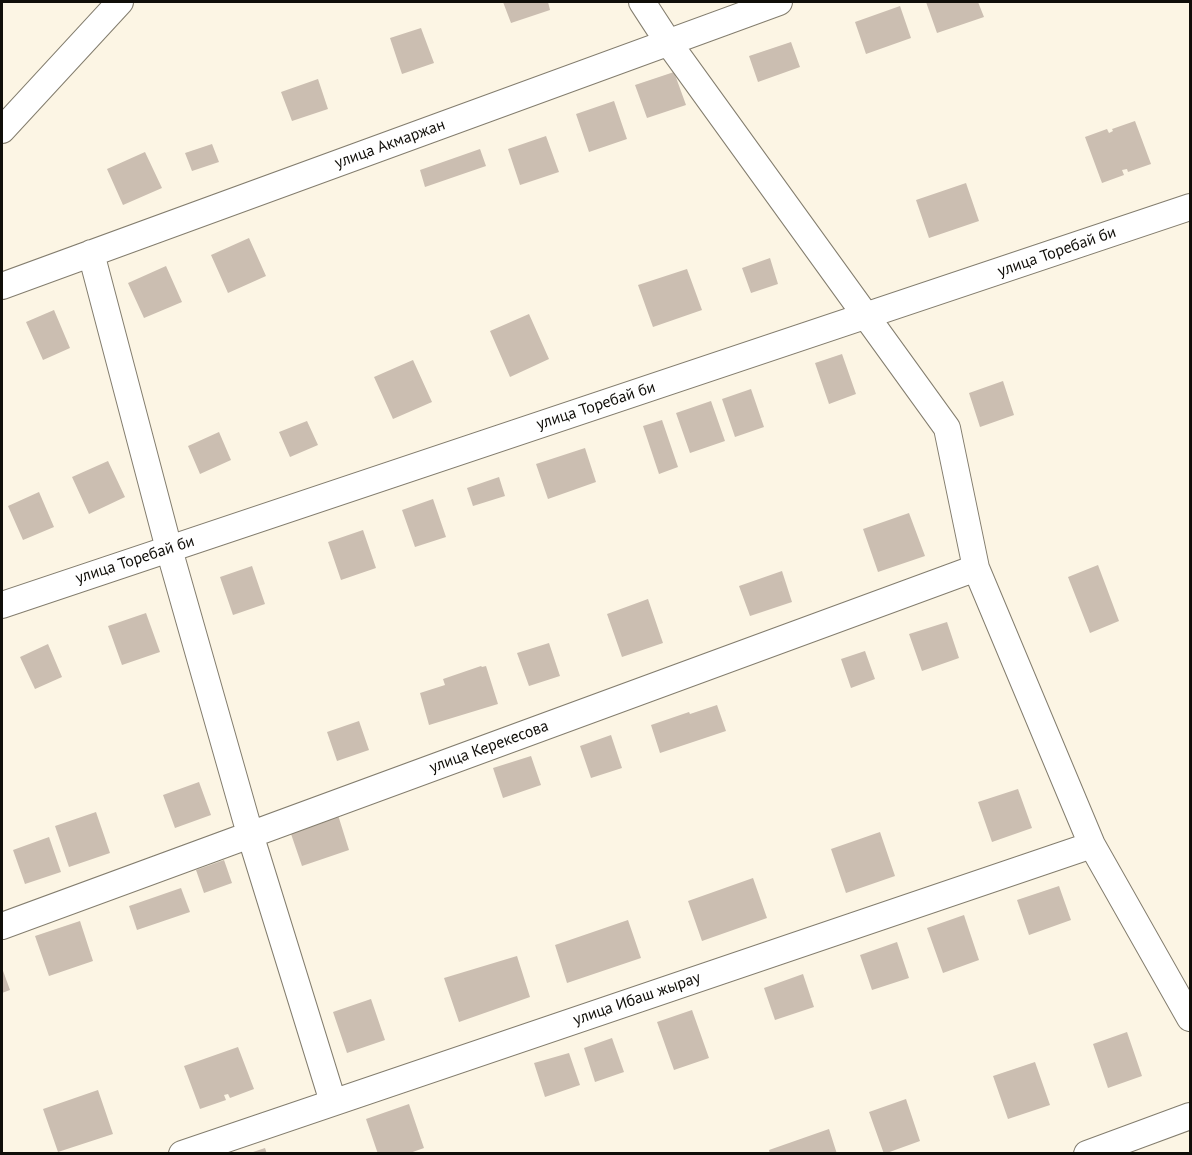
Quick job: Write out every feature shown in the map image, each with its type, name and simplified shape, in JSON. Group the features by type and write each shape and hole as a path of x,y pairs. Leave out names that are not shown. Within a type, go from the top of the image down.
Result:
{"street":[{"path":"2,130 120,2"},
{"path":"642,2 947,428 976,568 1092,845 1191,1018"},
{"name":"улица Акмаржан","path":"2,286 779,2"},
{"name":"улица Торебай би","path":"2,605 1191,207"},
{"path":"91,253 170,549 250,834 333,1102"},
{"name":"улица Керекесова","path":"2,926 976,568"},
{"name":"улица Ибаш жырау","path":"182,1154 1092,845"},
{"path":"1087,1154 1191,1116"}],"building":[{"path":"503,2 548,2 550,10 511,23"},
{"path":"926,2 978,2 984,17 937,33"},
{"path":"900,6 911,38 866,54 855,22"},
{"path":"421,28 434,63 402,74 390,38"},
{"path":"791,42 800,67 758,82 749,56"},
{"path":"674,72 686,105 647,118 635,85"},
{"path":"318,79 328,109 292,121 281,92"},
{"path":"614,101 627,139 589,152 576,114"},
{"path":"1135,121 1151,164 1128,172 1127,169 1122,170 1124,175 1102,183 1085,137 1107,129 1109,133 1113,131 1112,129"},
{"path":"546,136 559,172 520,185 508,149"},
{"path":"212,144 219,162 192,171 185,153"},
{"path":"480,149 486,166 425,187 420,170"},
{"path":"145,152 162,188 123,205 107,169"},
{"path":"966,183 979,221 929,238 916,200"},
{"path":"249,238 266,276 228,293 211,255"},
{"path":"770,258 778,284 751,293 742,268"},
{"path":"166,266 182,302 144,318 128,283"},
{"path":"687,269 702,310 653,327 638,285"},
{"path":"54,310 70,348 43,360 26,322"},
{"path":"529,314 549,359 510,377 490,331"},
{"path":"842,354 856,394 829,404 815,363"},
{"path":"413,360 432,402 393,419 374,377"},
{"path":"1003,381 1014,415 980,427 969,393"},
{"path":"751,389 764,427 735,437 722,399"},
{"path":"711,401 725,441 690,453 676,413"},
{"path":"662,420 678,467 659,474 643,426"},
{"path":"307,421 318,445 290,457 279,432"},
{"path":"219,432 231,460 200,474 188,446"},
{"path":"585,448 596,482 548,499 536,464"},
{"path":"108,461 125,497 89,514 72,477"},
{"path":"499,477 505,496 473,506 467,488"},
{"path":"39,492 54,527 23,540 8,506"},
{"path":"433,499 446,537 415,547 402,510"},
{"path":"909,513 925,556 878,572 863,529"},
{"path":"363,530 376,568 341,580 328,542"},
{"path":"1098,565 1119,621 1090,633 1068,577"},
{"path":"252,566 265,604 233,615 220,577"},
{"path":"782,571 792,602 750,616 739,586"},
{"path":"648,599 663,643 622,657 607,614"},
{"path":"146,613 160,652 122,665 108,626"},
{"path":"947,622 959,658 922,671 909,634"},
{"path":"549,643 560,676 529,686 517,653"},
{"path":"48,644 62,677 35,689 20,657"},
{"path":"865,651 875,679 851,688 841,659"},
{"path":"486,666 498,704 429,725 420,693 445,685 443,679"},
{"path":"717,705 726,731 660,753 651,725"},
{"path":"359,721 369,750 337,761 327,732"},
{"path":"611,735 622,768 591,778 580,746"},
{"path":"531,756 541,785 503,798 493,768"},
{"path":"199,782 211,815 175,828 163,795"},
{"path":"1018,789 1032,828 992,842 978,802"},
{"path":"96,812 110,853 69,867 55,826"},
{"path":"338,815 349,850 302,866 290,831"},
{"path":"880,832 895,876 846,893 831,849"},
{"path":"49,837 61,872 25,884 13,850"},
{"path":"224,860 232,883 204,893 196,870"},
{"path":"753,878 767,918 702,941 688,901"},
{"path":"1059,886 1071,920 1029,935 1017,900"},
{"path":"181,888 190,912 137,930 129,906"},
{"path":"964,915 979,960 943,973 927,928"},
{"path":"628,920 641,958 567,983 555,945"},
{"path":"80,921 93,961 49,976 35,936"},
{"path":"897,942 909,978 872,990 860,955"},
{"path":"517,956 530,997 459,1022 444,978"},
{"path":"2,968 10,990 2,993"},
{"path":"803,974 814,1007 775,1020 764,988"},
{"path":"371,999 385,1040 347,1053 333,1012"},
{"path":"692,1010 709,1058 674,1070 657,1022"},
{"path":"1127,1032 1142,1076 1108,1088 1093,1044"},
{"path":"612,1038 624,1072 595,1082 584,1048"},
{"path":"238,1047 254,1089 230,1098 228,1094 224,1095 226,1100 200,1109 184,1066"},
{"path":"569,1053 580,1085 545,1097 534,1063"},
{"path":"1035,1062 1050,1105 1008,1119 993,1076"},
{"path":"98,1090 113,1134 58,1152 43,1109"},
{"path":"906,1099 920,1141 884,1154 869,1112"},
{"path":"409,1104 424,1148 407,1154 378,1154 366,1119"},
{"path":"829,1129 837,1154 770,1154 769,1150"},
{"path":"265,1148 267,1154 250,1154 250,1153"}]}
